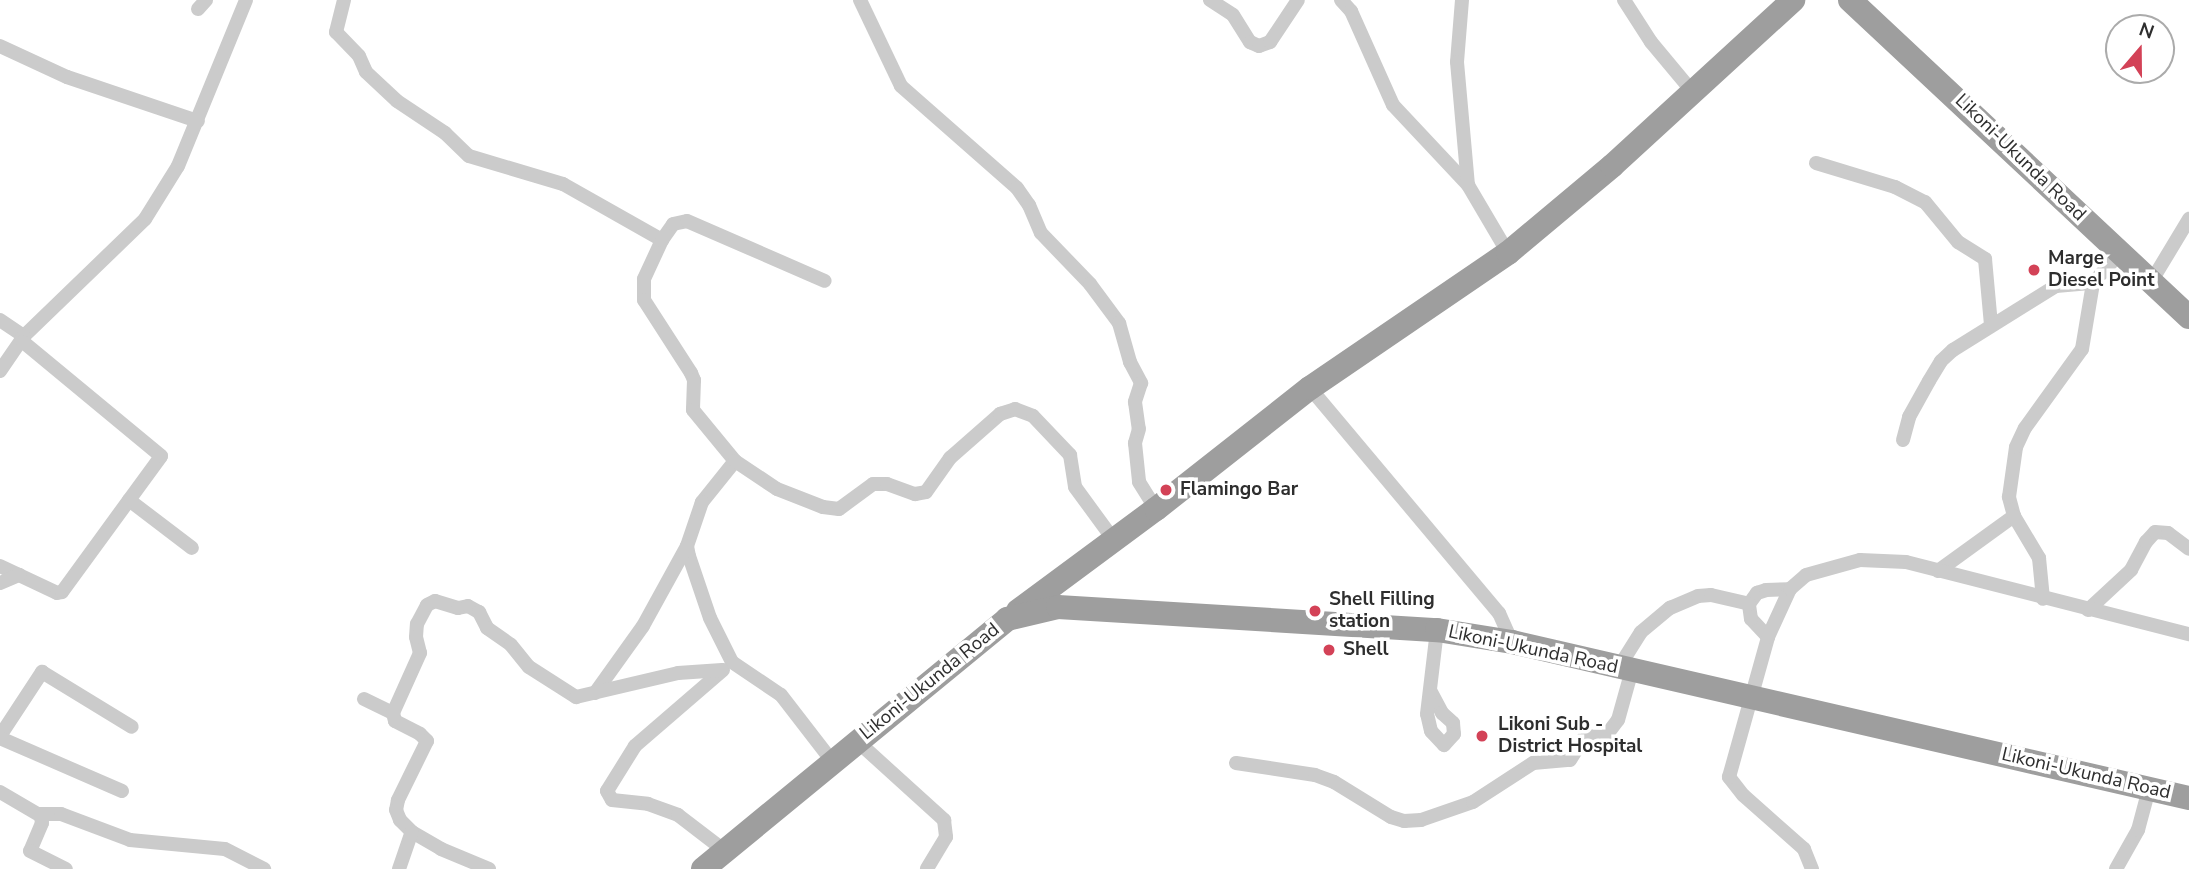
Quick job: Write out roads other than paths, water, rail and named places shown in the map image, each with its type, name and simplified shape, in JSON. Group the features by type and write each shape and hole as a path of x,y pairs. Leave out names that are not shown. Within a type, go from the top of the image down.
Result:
{"highway":[{"path":"1007,619 1156,509 1310,388 1508,253 1612,166 1691,90 1793,0"},
{"name":"Likoni-Ukunda Road","path":"1850,0 1924,66 2189,317"},
{"path":"1072,570 1061,584 1062,597 1069,603 1091,608"},
{"name":"Likoni-Ukunda Road","path":"703,869 1007,619 1058,607 1437,630 1512,642 2189,798"}],"street":[{"path":"0,371 23,339 145,219 178,166 246,0"},
{"path":"344,0 335,32 359,56 366,72 397,101 445,133 469,156 563,184 662,240"},
{"path":"860,0 901,86 1025,196 1041,233 1090,284 1115,316 1130,362 1141,383 1135,402 1139,429 1135,443 1136,466 1139,482 1156,509"},
{"path":"1210,0 1233,15 1251,42 1259,46 1270,42 1298,0"},
{"path":"1341,0 1351,11 1393,105 1468,185 1508,253"},
{"path":"1462,0 1457,62 1468,185"},
{"path":"1623,0 1651,42 1691,90"},
{"path":"0,47 67,77 198,121"},
{"path":"1816,163 1895,187 1925,202 1958,242 1985,258 1991,325"},
{"path":"2151,282 2189,219"},
{"path":"825,281 687,221 673,223 662,240 643,279 644,300 694,380 693,410 735,461 777,489 823,507 839,509 873,484 887,484 915,494 926,492 950,458 1000,414 1015,409 1032,416 1070,456 1075,487 1113,539"},
{"path":"2043,599 2039,558 2014,516 2008,497 2016,447 2025,428 2082,349 2093,283 2120,253"},
{"path":"1903,440 1909,417 1941,361 1991,325 2056,286 2093,283"},
{"path":"0,320 161,455 62,592 57,593 0,566"},
{"path":"1310,388 1499,613 1512,642"},
{"path":"595,693 643,626 687,546 702,502 735,461"},
{"path":"129,500 192,548"},
{"path":"1938,571 2014,516"},
{"path":"2088,610 2132,570 2146,542 2155,532 2168,533 2189,549"},
{"path":"687,546 727,666"},
{"path":"1812,869 1804,849 1743,794 1729,777 1768,637 1790,589 1805,575 1860,560 1906,562 2189,634"},
{"path":"0,583 19,575"},
{"path":"1768,637 1751,619 1749,604 1758,593 1766,590 1790,589"},
{"path":"1236,763 1315,775 1334,782 1391,817 1404,821 1421,820 1473,802 1532,764 1570,760 1585,736 1604,738 1618,720 1625,668 1641,632 1670,608 1698,596 1711,595 1749,604"},
{"path":"489,869 441,849 412,832 400,820 396,810 407,780 427,744 420,734 395,721 393,713 420,653 416,636 417,624 427,605 438,601 458,608 468,606 479,612 490,631 510,645 540,675 580,698 678,673 727,666 781,695 832,761"},
{"path":"1431,692 1437,630"},
{"path":"725,851 678,815 648,804 612,800 607,791 635,746 727,666"},
{"path":"122,791 0,737 42,672 132,727"},
{"path":"364,699 393,713"},
{"path":"857,741 944,820 946,837 927,869"},
{"path":"2116,869 2134,838 2149,789"},
{"path":"0,792 40,814 61,814 130,840 225,849 264,869"},
{"path":"40,814 42,823 30,851 66,869"},
{"path":"399,869 412,832"}],"place":[{"name":"Marge Diesel Point","path":"2034,270"},
{"name":"Flamingo Bar","path":"1166,490"},
{"name":"Shell Filling station","path":"1315,611"},
{"name":"Shell","path":"1329,650"},
{"name":"Likoni Sub - District Hospital","path":"1482,736"}]}
